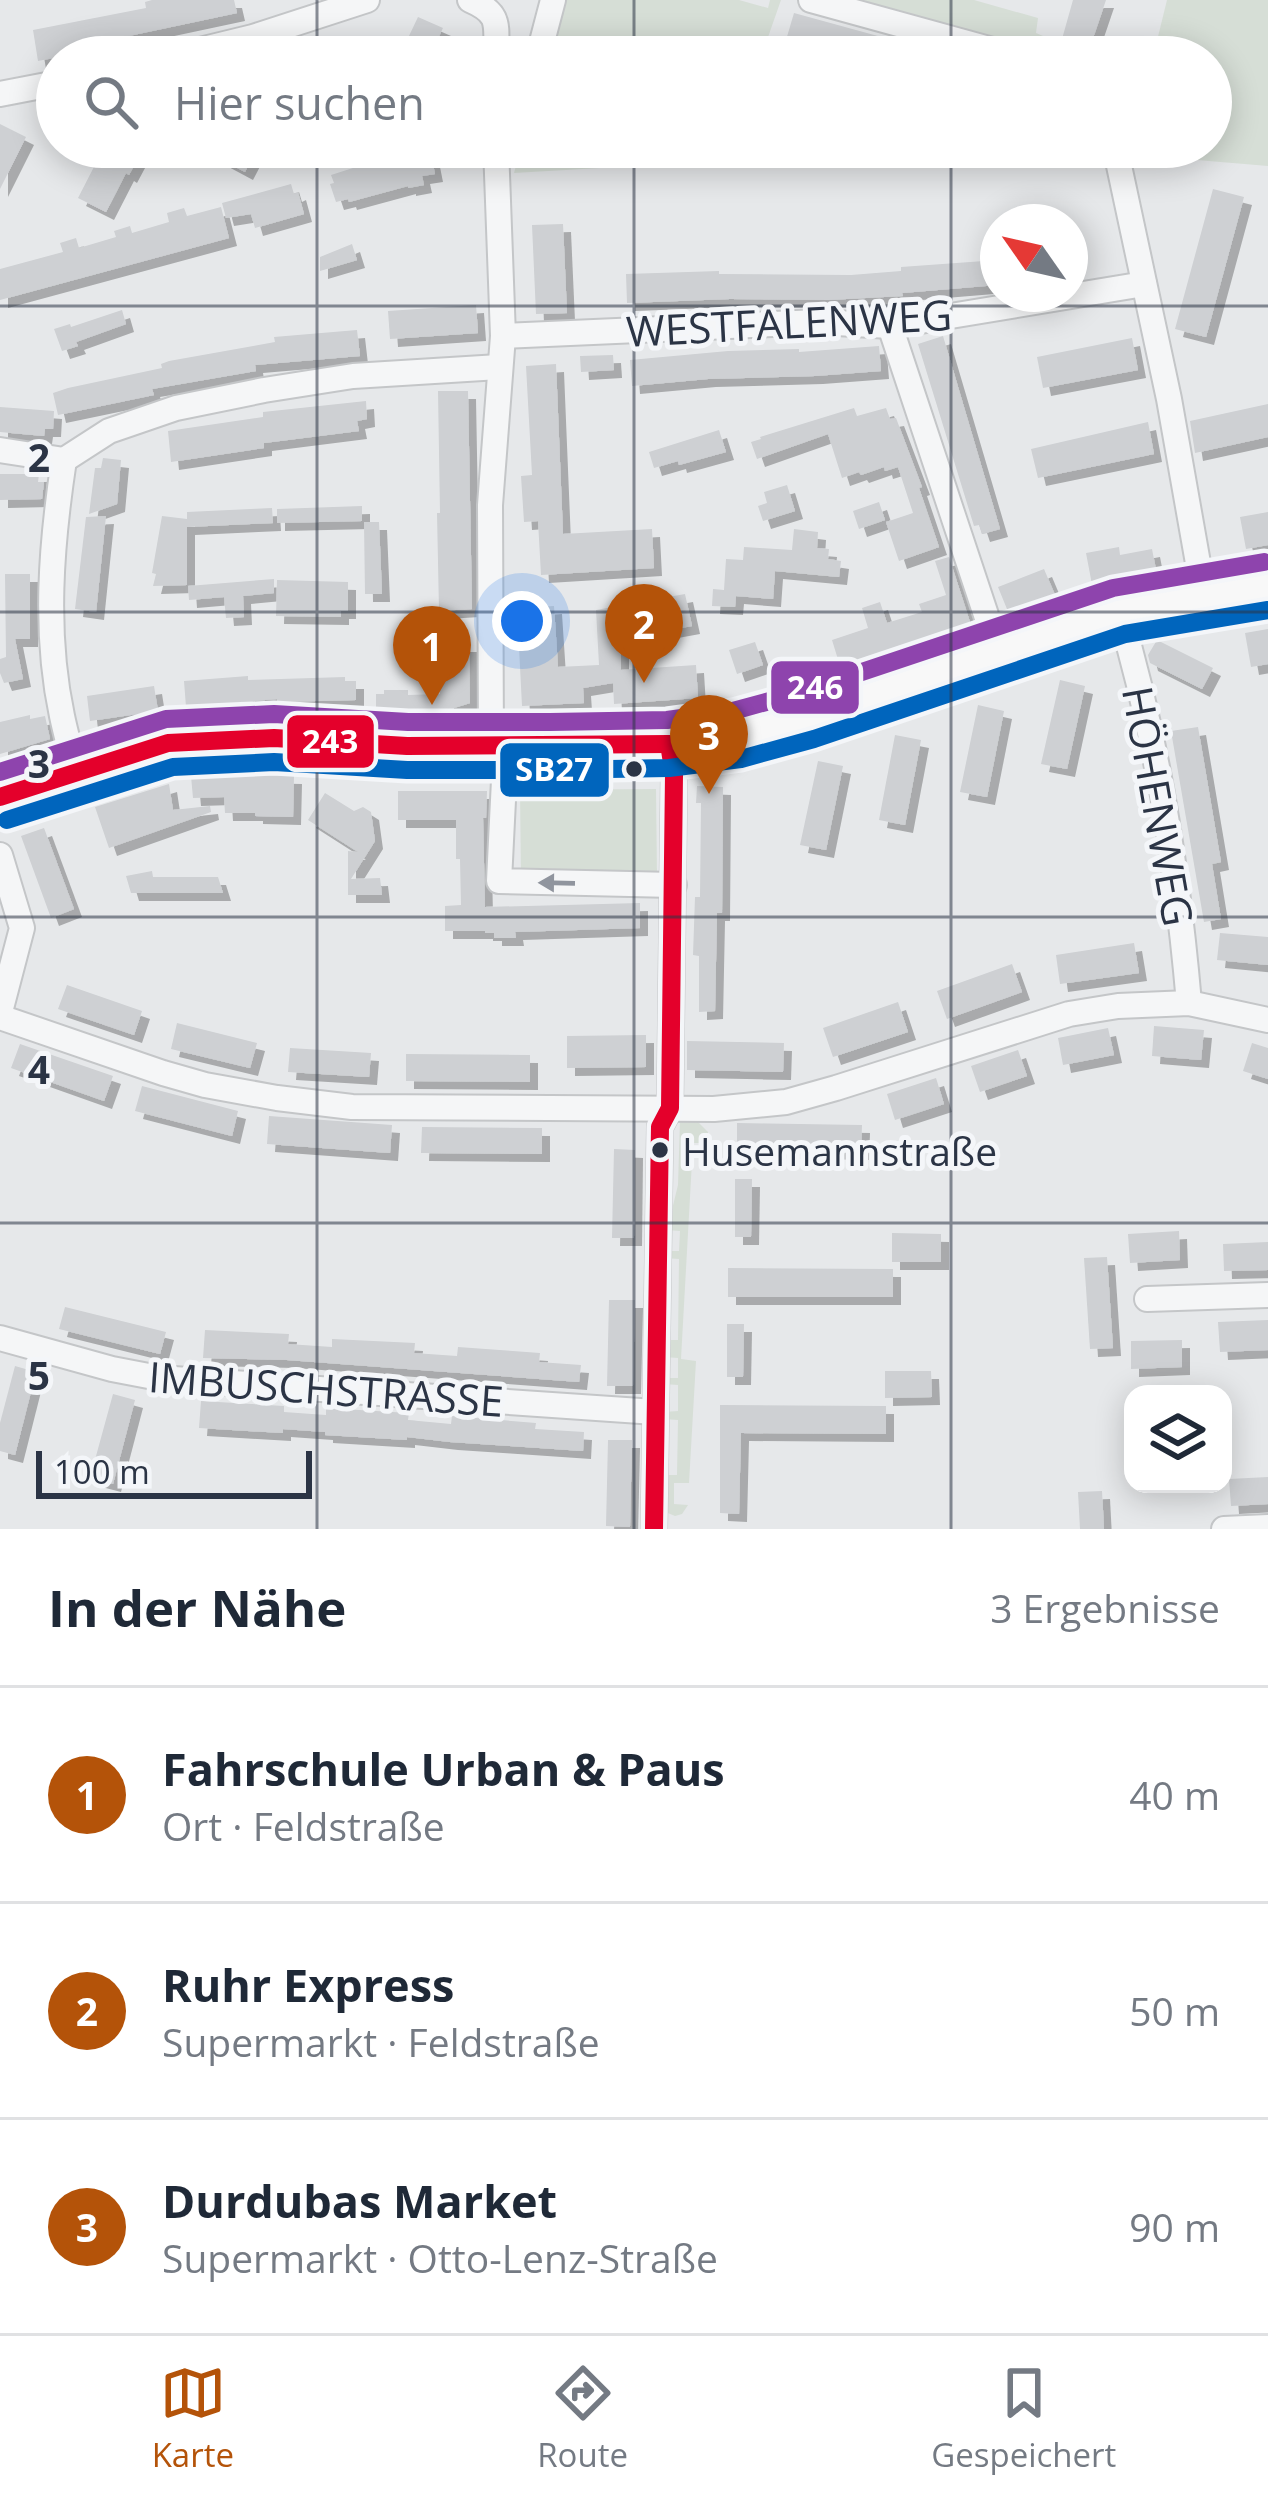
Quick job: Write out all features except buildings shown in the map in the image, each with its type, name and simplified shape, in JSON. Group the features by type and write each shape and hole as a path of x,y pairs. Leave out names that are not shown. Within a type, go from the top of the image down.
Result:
{"main road":[{"path":"0,797 168,743 274,738 407,746 669,744 738,735 1119,610 1268,586"}],"street":[{"path":"256,36 367,0"},
{"path":"470,0 491,11 496,36"},
{"path":"544,36 554,0"},
{"path":"811,0 942,36"},
{"path":"0,94 36,87"},
{"path":"491,746 490,505 503,336 500,168"},
{"path":"1119,168 1204,597"},
{"name":"WESTFALENWEG","path":"503,336 818,322 890,326 1144,284"},
{"path":"890,326 998,651"},
{"path":"0,450 64,460 109,431 176,408 353,376 499,367"},
{"path":"64,460 51,600 59,697 76,772"},
{"name":"HÖHENWEG","path":"1119,610 1159,787 1189,1003"},
{"path":"654,1529 660,1127 670,1108 674,776 669,744"},
{"path":"504,780 499,881 674,885"},
{"path":"0,856 22,928 0,1014 164,1073 277,1098 352,1107 726,1109 785,1102 836,1088 1069,1014 1189,1003 1268,1020"},
{"path":"1147,1299 1268,1294"},
{"name":"IMBUSCHSTRASSE","path":"0,1338 159,1378 656,1412"},
{"path":"1224,1529 1268,1527"}],"shaded area":[{"path":"559,0 739,0 768,8 770,0 781,0 768,36 550,36"},
{"path":"839,0 974,0 1038,18 1036,33 1043,36 972,36"},
{"path":"1167,0 1268,0 1268,166 1232,163 1232,36 1158,36"},
{"path":"515,168 601,168 514,173"},
{"path":"656,789 657,877 521,878 520,790"},
{"path":"680,1121 698,1122 708,1132 707,1143 693,1143 681,1359 696,1361 689,1483 674,1483 674,1504 688,1505 675,1516 663,1511 662,1475 677,1475 678,1420 664,1419 664,1412 678,1411 678,1385 664,1384 664,1378 678,1378 678,1358 664,1357 664,1340 678,1340 679,1259 665,1258 666,1251 679,1251 680,1231 667,1230 678,1185"}],"transit line":[{"name":"246","path":"0,772 166,719 274,714 408,722 550,722 667,720 733,711 1113,588 1264,562"},
{"name":"SB27","path":"7,820 173,767 274,762 407,770 550,770 669,768 741,759 1125,634 1268,610"},
{"name":"243","path":"0,797 168,743 274,738 407,746 669,744"},
{"name":"243","path":"654,1529 660,1127 670,1108 674,775 669,744"}],"place":[{"name":"Ruhr Express","path":"644,683"},
{"name":"Fahrschule Urban & Paus","path":"432,705"},
{"name":"Durdubas Market","path":"709,794"},
{"name":"Husemannstraße","path":"660,1150"}]}
